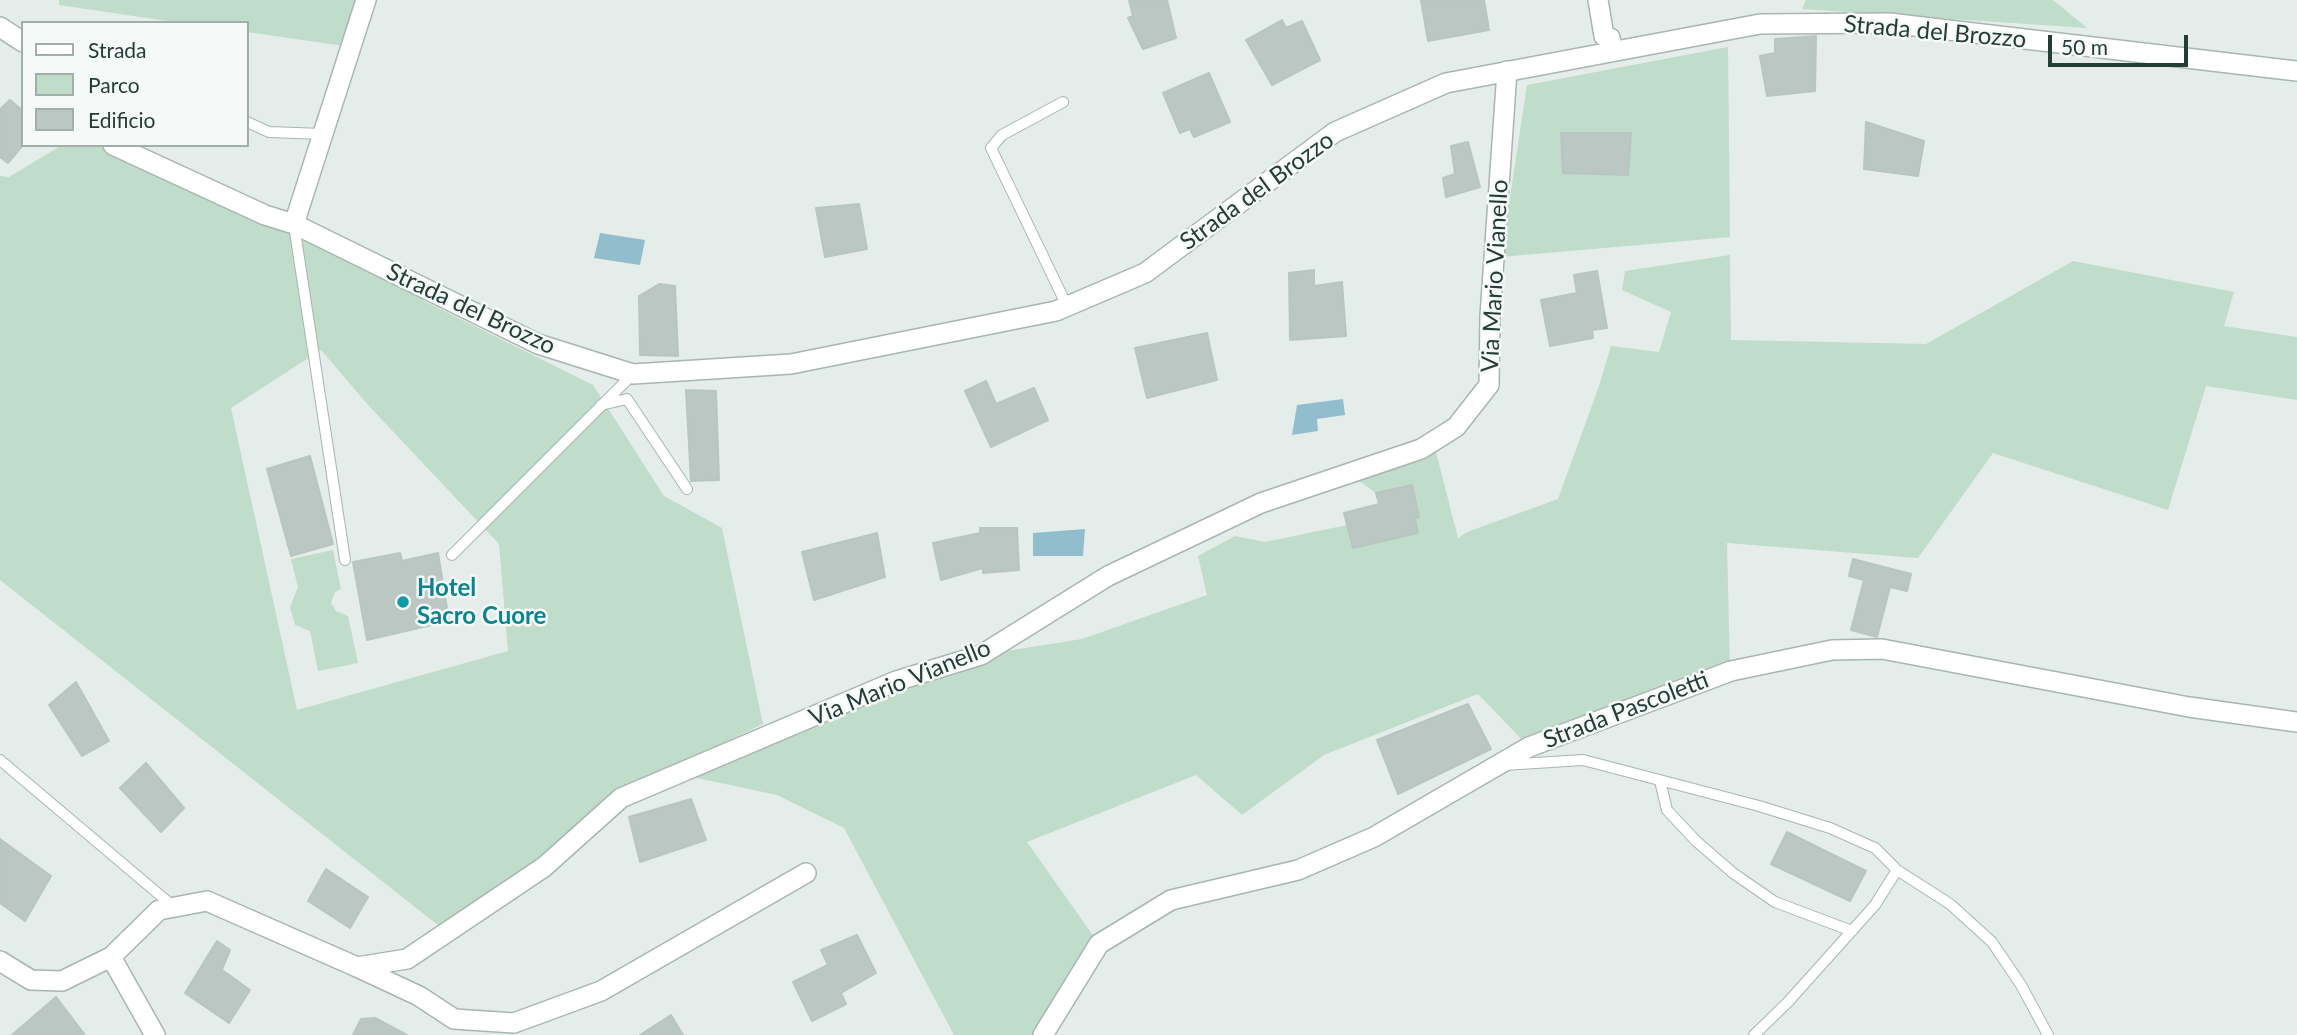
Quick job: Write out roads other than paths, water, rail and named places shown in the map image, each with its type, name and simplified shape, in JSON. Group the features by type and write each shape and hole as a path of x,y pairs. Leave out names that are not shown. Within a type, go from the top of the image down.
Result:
{"street":[{"path":"294,224 366,0"},
{"path":"1598,0 1608,43"},
{"name":"Strada del Brozzo","path":"117,147 242,204 294,224 538,344 633,374 791,364 1056,311 1146,273 1335,132 1446,83 1507,71 1608,43 1760,24 1889,23 2297,71"},
{"path":"0,27 21,41"},
{"name":"Via Mario Vianello","path":"357,967 407,960 544,867 621,798 896,681 981,655 1108,576 1261,503 1421,449 1456,427 1489,385 1490,316 1507,71"},
{"name":"Strada Pascoletti","path":"1043,1035 1099,944 1171,900 1298,870 1374,837 1529,747 1731,671 1832,650 1882,649 2189,707 2297,722"},
{"path":"0,961 31,980 62,981 111,957 159,910 207,901 419,996 454,1019 514,1023 601,991 806,873"},
{"path":"111,957 155,1035"}],"lane":[{"path":"1063,102 1002,135 990,148 1068,306"},
{"path":"248,122 269,132 324,134"},
{"path":"294,224 345,560"},
{"path":"452,555 633,374"},
{"path":"600,405 627,399 687,489"},
{"path":"0,760 174,907"},
{"path":"1497,766 1583,760 1830,828 1875,848 1897,870 1950,904 1992,942 2021,985 2048,1035"},
{"path":"1660,780 1667,810 1696,841 1733,873 1775,902 1852,931"},
{"path":"1754,1035 1788,1002 1875,905 1897,870"}],"water":[{"path":"600,233 645,240 640,265 594,258"},
{"path":"1343,399 1345,415 1317,419 1318,431 1292,435 1297,405"},
{"path":"1085,529 1083,556 1033,556 1033,533"}],"place":[{"name":"Hotel Sacro Cuore","path":"403,602"}]}
